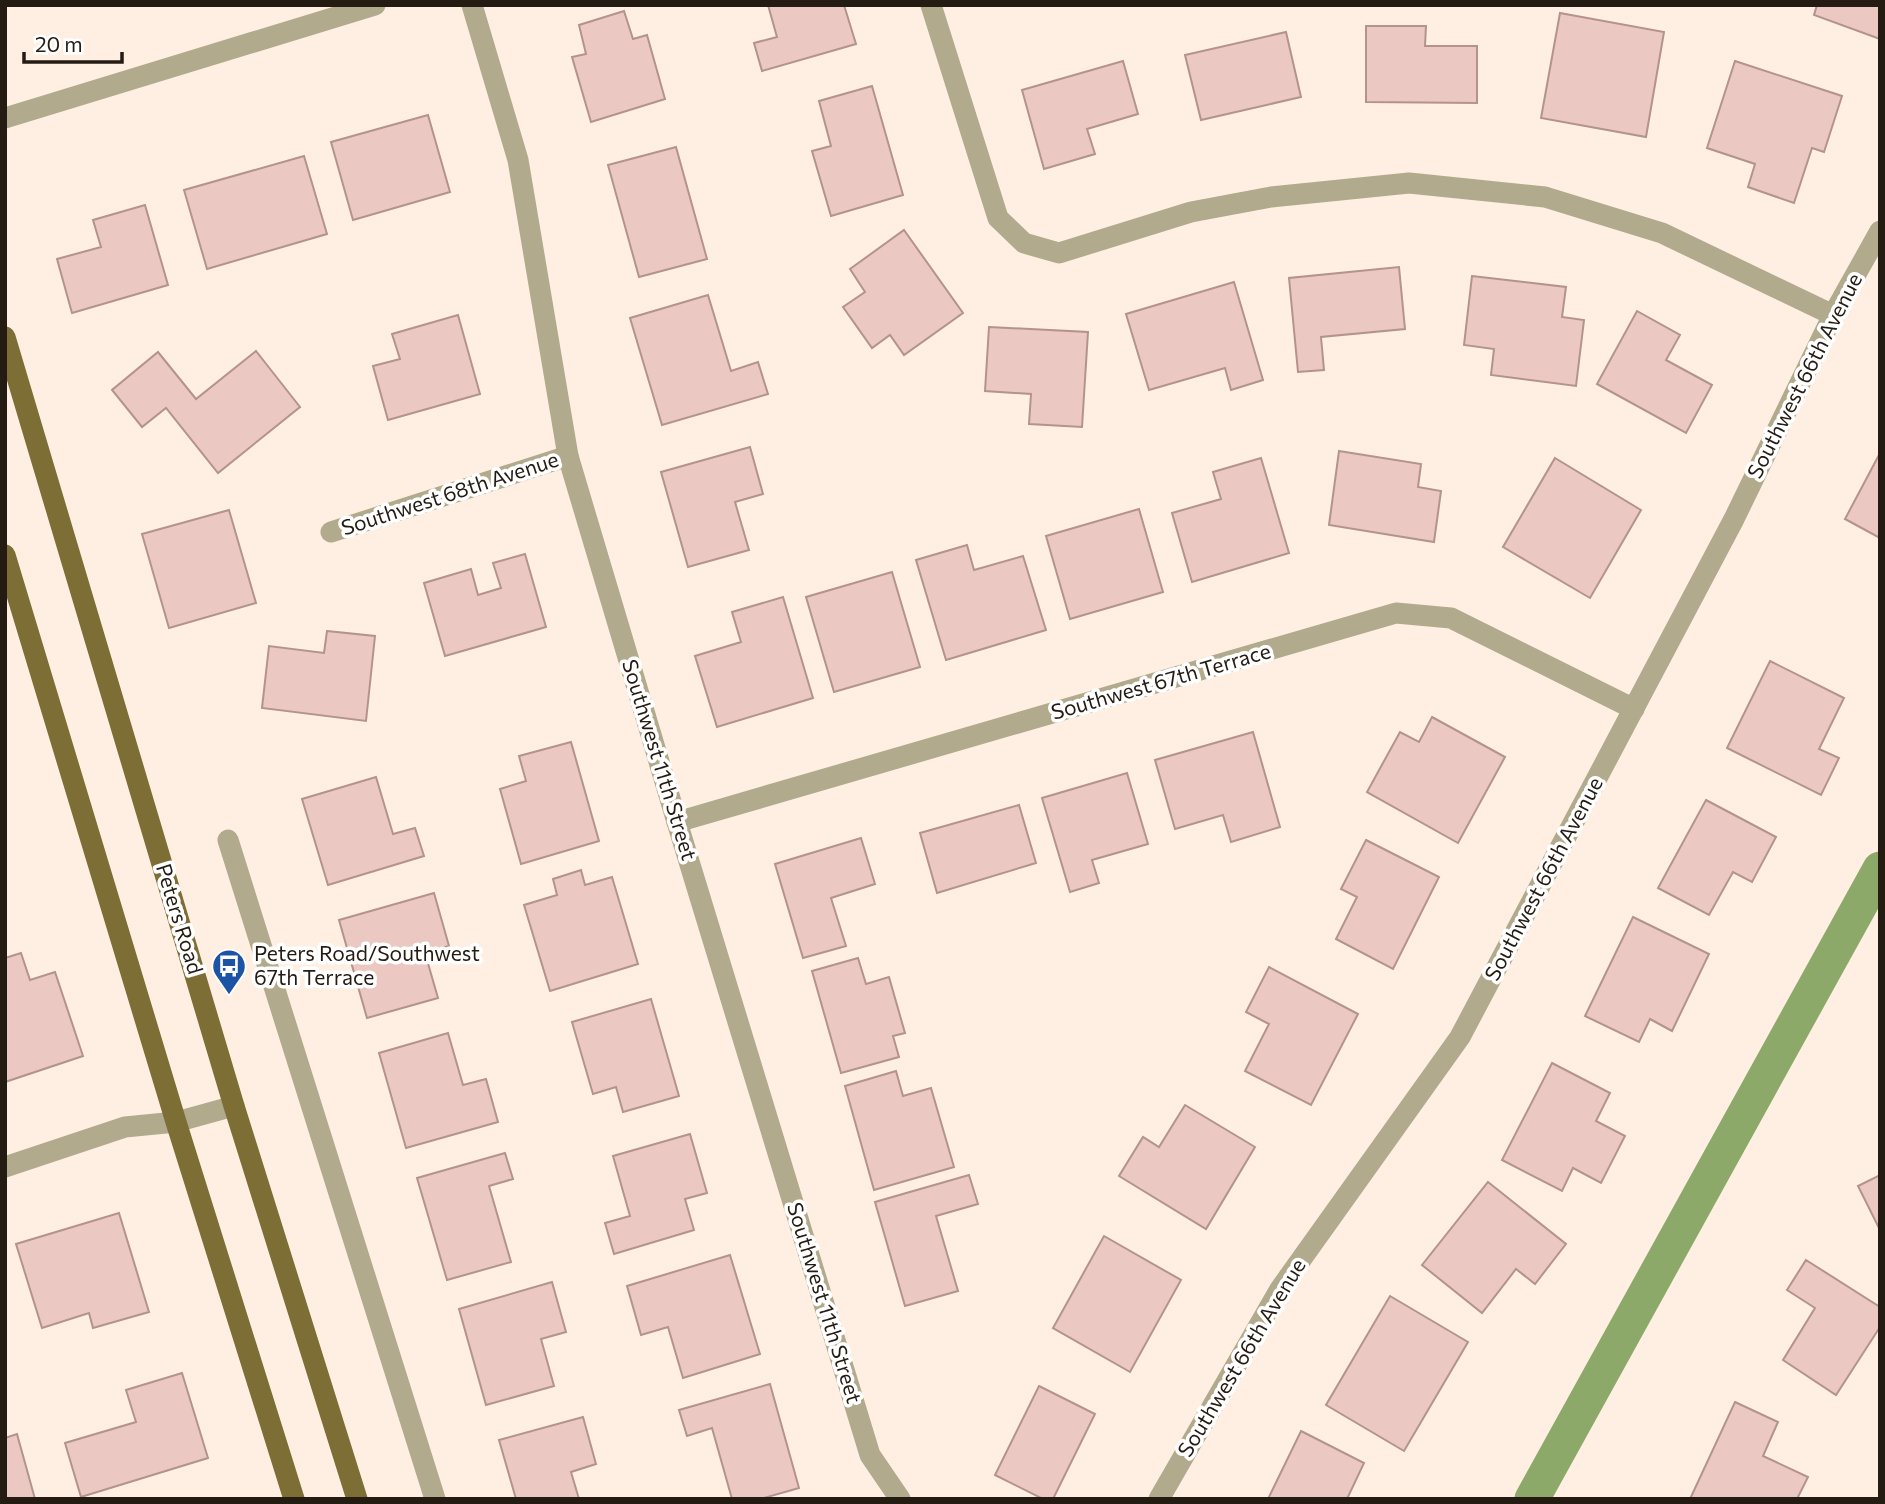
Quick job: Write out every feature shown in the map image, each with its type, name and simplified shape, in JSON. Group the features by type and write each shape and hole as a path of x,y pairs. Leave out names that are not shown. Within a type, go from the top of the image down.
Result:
{"main road":[{"name":"Peters Road","path":"5,337 234,1106 357,1499"},
{"path":"5,555 176,1122 294,1499"}],"street":[{"path":"5,118 375,5"},
{"name":"Southwest 11th Street","path":"472,5 518,160 568,456 870,1455 900,1499"},
{"path":"931,5 998,218 1024,243 1059,253 1191,212 1271,197 1409,183 1545,197 1662,233 1833,315"},
{"name":"Southwest 66th Avenue","path":"1159,1499 1280,1289 1460,1037 1734,519 1833,315 1880,230"},
{"name":"Southwest 68th Avenue","path":"331,532 568,456"},
{"name":"Southwest 67th Terrace","path":"677,822 1396,613 1451,618 1634,709"},
{"path":"228,840 435,1499"},
{"path":"5,1167 125,1127 176,1122 234,1106"}],"building":[{"path":"768,5 844,5 856,44 762,71 754,43 777,37"},
{"path":"1817,5 1880,5 1880,39 1814,15"},
{"path":"624,11 633,39 647,35 665,99 591,122 572,57 586,54 579,25"},
{"path":"1560,13 1664,32 1646,137 1541,118"},
{"path":"1366,26 1426,26 1425,46 1477,46 1477,103 1366,102"},
{"path":"1286,32 1301,97 1201,120 1185,55"},
{"path":"1123,61 1138,114 1087,129 1095,154 1044,169 1022,90"},
{"path":"1735,61 1842,96 1824,152 1812,148 1794,203 1748,187 1755,164 1707,148"},
{"path":"872,86 903,195 831,216 812,151 831,146 819,101"},
{"path":"428,115 450,192 353,220 331,142"},
{"path":"676,147 707,259 639,277 608,165"},
{"path":"304,156 327,234 207,269 184,190"},
{"path":"145,205 168,285 72,313 57,259 101,247 93,220"},
{"path":"904,230 963,313 904,355 890,335 872,348 843,307 865,292 850,269"},
{"path":"1399,267 1405,329 1321,337 1324,370 1298,372 1289,278"},
{"path":"1472,276 1566,287 1562,317 1584,320 1576,386 1491,375 1494,349 1464,345"},
{"path":"1234,282 1263,380 1231,390 1225,368 1149,390 1126,314"},
{"path":"708,295 731,371 758,362 768,394 662,425 630,318"},
{"path":"1637,311 1680,335 1666,360 1712,385 1686,433 1597,384"},
{"path":"458,315 480,394 388,420 373,366 400,359 392,334"},
{"path":"989,327 1088,332 1082,427 1029,424 1031,394 985,391"},
{"path":"256,351 300,407 218,473 166,408 142,427 112,390 158,352 196,399"},
{"path":"750,447 763,494 735,502 749,550 688,567 661,472"},
{"path":"1339,451 1421,464 1418,487 1441,491 1434,542 1329,525"},
{"path":"1880,453 1880,538 1845,519"},
{"path":"1261,458 1289,553 1192,582 1172,513 1221,499 1213,472"},
{"path":"1555,458 1641,510 1590,598 1503,547"},
{"path":"1139,509 1163,592 1070,619 1046,536"},
{"path":"229,510 256,603 169,628 142,534"},
{"path":"967,545 974,570 1023,556 1046,630 946,660 916,560"},
{"path":"525,554 546,627 445,656 424,583 471,569 478,595 501,588 493,563"},
{"path":"892,572 920,667 834,692 806,597"},
{"path":"783,597 813,698 717,727 695,656 741,642 732,612"},
{"path":"327,631 375,636 366,721 262,708 269,646 324,653"},
{"path":"1770,661 1844,698 1819,749 1839,758 1821,795 1727,748"},
{"path":"1432,717 1505,757 1458,843 1367,792 1400,732 1419,742"},
{"path":"1253,732 1280,827 1231,842 1223,815 1175,829 1155,760"},
{"path":"571,742 599,841 521,864 500,789 526,781 519,756"},
{"path":"1127,773 1148,844 1092,860 1099,883 1070,892 1042,798"},
{"path":"376,777 393,834 415,828 424,856 328,885 302,799"},
{"path":"1706,800 1776,837 1752,882 1733,872 1709,915 1658,888"},
{"path":"1019,805 1036,863 937,893 920,833"},
{"path":"861,838 875,884 831,898 846,946 803,958 775,864"},
{"path":"1366,840 1439,877 1393,969 1336,939 1357,897 1341,889"},
{"path":"581,870 585,885 612,877 638,964 550,991 524,905 557,895 553,879"},
{"path":"434,893 449,946 425,953 438,998 367,1018 339,920"},
{"path":"1633,917 1709,954 1672,1031 1650,1019 1639,1042 1585,1016"},
{"path":"21,953 30,980 55,972 83,1056 5,1082 5,958"},
{"path":"858,958 866,984 889,977 905,1033 893,1036 899,1057 841,1073 812,971"},
{"path":"1269,967 1358,1014 1311,1105 1245,1071 1269,1024 1246,1012"},
{"path":"651,999 679,1096 623,1112 616,1087 593,1094 572,1022"},
{"path":"448,1033 463,1085 486,1079 498,1122 406,1148 379,1053"},
{"path":"1552,1063 1610,1093 1596,1121 1625,1136 1601,1183 1573,1168 1562,1191 1502,1160"},
{"path":"896,1071 903,1096 931,1088 954,1167 874,1190 845,1086"},
{"path":"1185,1105 1255,1147 1206,1229 1119,1176 1143,1137 1159,1147"},
{"path":"690,1134 707,1193 685,1199 694,1230 614,1254 605,1223 630,1216 613,1156"},
{"path":"505,1153 513,1179 489,1186 511,1262 447,1280 417,1178"},
{"path":"969,1175 978,1204 936,1216 958,1291 905,1306 875,1202"},
{"path":"1880,1175 1880,1230 1858,1186"},
{"path":"1488,1182 1566,1244 1535,1284 1516,1269 1482,1313 1422,1265"},
{"path":"119,1213 149,1312 93,1328 89,1313 42,1328 16,1244"},
{"path":"1104,1236 1181,1280 1130,1372 1053,1328"},
{"path":"730,1255 760,1354 683,1378 668,1327 641,1335 627,1286"},
{"path":"1806,1260 1880,1307 1880,1327 1836,1395 1783,1360 1815,1308 1787,1290"},
{"path":"552,1282 566,1332 541,1339 554,1386 486,1405 459,1309"},
{"path":"1390,1296 1468,1342 1404,1451 1326,1405"},
{"path":"182,1373 208,1458 81,1497 65,1443 136,1422 126,1390"},
{"path":"770,1384 799,1488 760,1499 732,1499 712,1428 687,1436 679,1410"},
{"path":"1039,1386 1095,1414 1053,1499 1043,1499 995,1475"},
{"path":"1735,1402 1778,1422 1763,1456 1808,1477 1797,1499 1690,1499"},
{"path":"583,1417 596,1464 571,1472 579,1499 516,1499 499,1440"},
{"path":"1301,1431 1364,1463 1347,1499 1268,1499"},
{"path":"17,1434 35,1499 5,1499 5,1438"}],"waterway":[{"path":"1532,1499 1880,869"}],"place":[{"name":"Peters Road/Southwest 67th Terrace","path":"229,996"}]}
